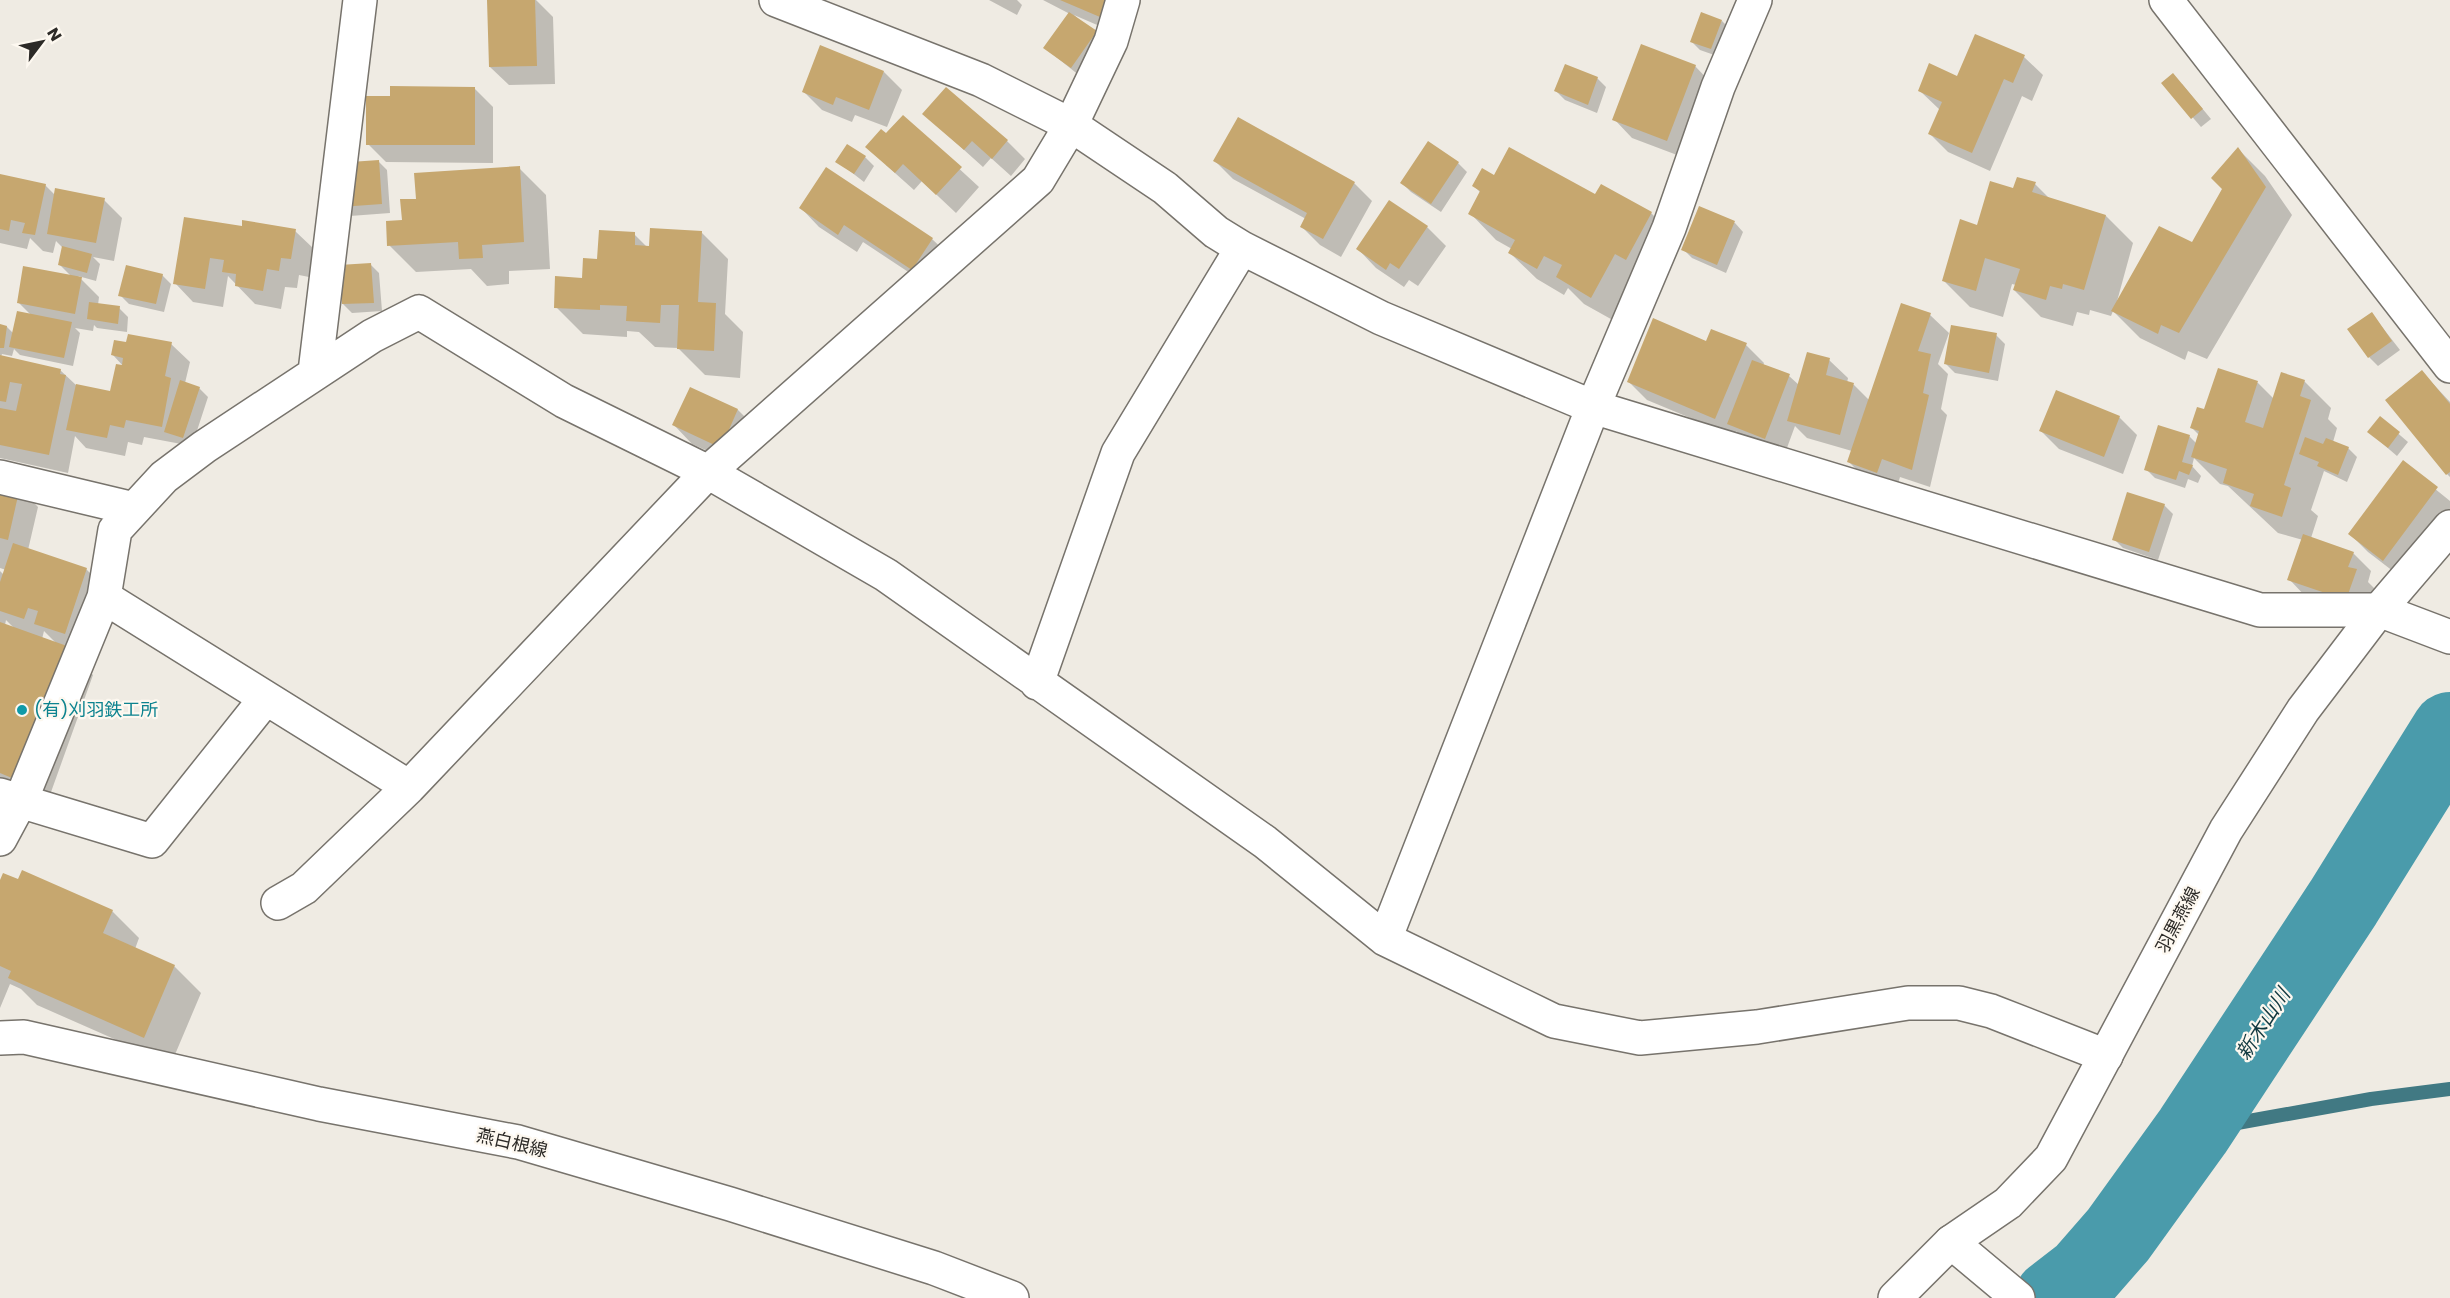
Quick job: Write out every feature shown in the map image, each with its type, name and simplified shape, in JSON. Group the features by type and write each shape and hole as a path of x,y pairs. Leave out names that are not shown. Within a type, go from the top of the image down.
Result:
{"street":[{"path":"315,372 360,0"},
{"path":"776,0 981,80 1071,125 1165,188 1216,232 1242,248 1381,318 1593,407 2260,610 2379,610 2450,637"},
{"path":"278,903 304,888 410,787 708,472 1038,180 1071,125 1111,41 1123,0"},
{"path":"1385,939 1593,407 1669,228 1718,87 1755,0"},
{"path":"2166,0 2450,366"},
{"path":"1037,683 1118,453 1242,248"},
{"path":"0,839 10,797 104,597 115,530 164,477 204,447 372,336 419,312 564,401 708,472 886,575 1265,842 1385,939 1554,1021 1640,1038 1757,1027 1908,1003 1959,1003 1991,1011 2106,1056"},
{"path":"0,477 134,509"},
{"name":"羽黒燕線","path":"1895,1298 1951,1242 2008,1203 2051,1158 2226,830 2303,710 2379,610 2450,527"},
{"path":"104,597 410,787"},
{"path":"10,797 152,841 266,698"},
{"name":"燕白根線","path":"0,1038 24,1038 319,1104 519,1142 730,1204 934,1268 1012,1298"},
{"path":"1951,1242 2018,1298"}],"building":[{"path":"487,0 535,0 537,66 489,67"},
{"path":"1060,0 1107,0 1100,17"},
{"path":"1069,12 1097,31 1071,68 1043,48"},
{"path":"1701,12 1722,20 1711,49 1690,42"},
{"path":"1975,34 2025,55 2013,83 2004,79 1972,153 1928,134 1942,102 1918,91 1929,63 1957,76"},
{"path":"1641,44 1696,65 1667,141 1612,120"},
{"path":"820,45 884,71 869,110 836,97 833,105 802,92"},
{"path":"1565,64 1598,77 1588,105 1554,91"},
{"path":"2173,73 2203,109 2191,119 2161,83"},
{"path":"390,86 475,87 475,145 366,145 366,96 390,96"},
{"path":"946,87 1008,140 992,159 972,141 964,150 922,114"},
{"path":"903,115 962,167 936,195 903,164 895,173 865,147 881,129 886,133"},
{"path":"1238,117 1355,182 1323,239 1300,227 1307,213 1213,161"},
{"path":"1428,141 1459,162 1431,204 1400,183"},
{"path":"847,144 866,156 854,174 835,162"},
{"path":"1509,147 1595,194 1601,184 1652,212 1626,260 1615,254 1591,298 1556,277 1562,265 1544,256 1537,269 1508,253 1515,240 1468,214 1480,191 1472,186 1482,168 1494,175"},
{"path":"2238,147 2266,187 2179,333 2161,325 2158,334 2111,311 2159,226 2192,242 2222,189 2211,178"},
{"path":"379,160 382,204 340,207 336,163"},
{"path":"520,166 524,242 482,245 483,258 459,259 458,242 387,246 386,221 402,220 400,199 416,199 414,173"},
{"path":"826,167 933,238 912,270 844,225 838,235 799,208"},
{"path":"0,174 46,184 35,235 22,233 25,223 11,220 9,231 0,229"},
{"path":"2017,177 2036,182 2032,192 2106,215 2084,290 2063,284 2062,289 2050,286 2046,300 2013,290 2020,269 1985,258 1976,291 1942,281 1960,219 1977,225 1990,181 2013,188"},
{"path":"55,188 105,198 96,243 47,234"},
{"path":"1389,200 1428,226 1399,269 1390,263 1386,270 1356,249"},
{"path":"1699,206 1735,221 1717,265 1681,250"},
{"path":"184,217 242,226 242,220 296,229 291,259 281,258 279,271 267,269 263,291 235,286 236,274 222,272 224,260 210,258 205,289 173,284"},
{"path":"650,228 702,231 698,302 716,303 714,351 677,349 679,305 661,305 660,323 626,321 627,306 600,305 600,310 554,308 555,276 582,278 583,258 597,259 599,230 635,232 635,245 649,246"},
{"path":"62,246 92,254 87,273 58,265"},
{"path":"371,263 374,303 342,304 339,265"},
{"path":"126,265 163,274 156,304 118,296"},
{"path":"23,266 82,277 75,314 17,303"},
{"path":"89,302 120,306 118,324 87,319"},
{"path":"1901,303 1931,313 1918,351 1931,354 1923,393 1929,395 1912,470 1882,459 1877,473 1847,462"},
{"path":"17,311 72,322 64,358 9,347"},
{"path":"2372,312 2392,341 2368,358 2347,329"},
{"path":"1653,318 1706,341 1711,329 1747,343 1715,419 1627,382"},
{"path":"0,324 7,326 4,348 0,348"},
{"path":"1951,325 1997,333 1989,373 1944,364"},
{"path":"128,334 172,342 165,376 171,378 162,427 126,420 124,428 110,425 107,438 66,430 76,384 110,391 116,364 122,365 123,358 111,355 114,340 126,342"},
{"path":"1807,352 1830,358 1826,375 1854,383 1840,435 1787,421"},
{"path":"0,355 61,369 60,374 66,375 49,455 0,445 0,408 16,411 22,384 10,382 6,402 0,401"},
{"path":"1752,360 1790,374 1765,439 1727,424"},
{"path":"2218,368 2258,381 2245,422 2263,428 2281,372 2305,380 2300,396 2311,400 2284,485 2291,488 2282,517 2250,506 2254,494 2223,483 2227,469 2191,457 2199,431 2190,428 2197,407 2204,409"},
{"path":"2422,370 2450,404 2450,472 2446,475 2385,400"},
{"path":"180,380 200,387 183,438 164,432"},
{"path":"690,387 738,409 721,448 672,425"},
{"path":"2056,390 2120,416 2104,457 2039,431"},
{"path":"2380,416 2400,432 2388,448 2367,432"},
{"path":"2158,425 2190,435 2182,462 2193,465 2189,475 2179,471 2176,480 2144,470"},
{"path":"2305,437 2323,444 2326,438 2349,447 2338,475 2317,466 2319,462 2299,454"},
{"path":"2403,460 2438,487 2383,561 2348,534"},
{"path":"0,482 20,487 8,540 0,538"},
{"path":"2127,492 2165,504 2149,552 2112,540"},
{"path":"2303,534 2354,552 2348,567 2357,569 2346,600 2287,580"},
{"path":"13,543 87,568 65,634 34,624 38,611 28,608 24,619 0,611 0,582"},
{"name":"(有)刈羽鉄工所","path":"0,622 67,646 19,781 0,773"},
{"path":"22,870 113,910 103,933 175,965 144,1038 8,978 11,971 0,966 0,880 3,873 18,879"}],"waterway":[{"name":"新木山川","path":"2053,1298 2084,1274 2118,1235 2193,1131 2343,903 2450,731"},
{"path":"2193,1131 2371,1099 2450,1089"}],"place":[{"name":"(有)刈羽鉄工所","path":"22,710"}]}
